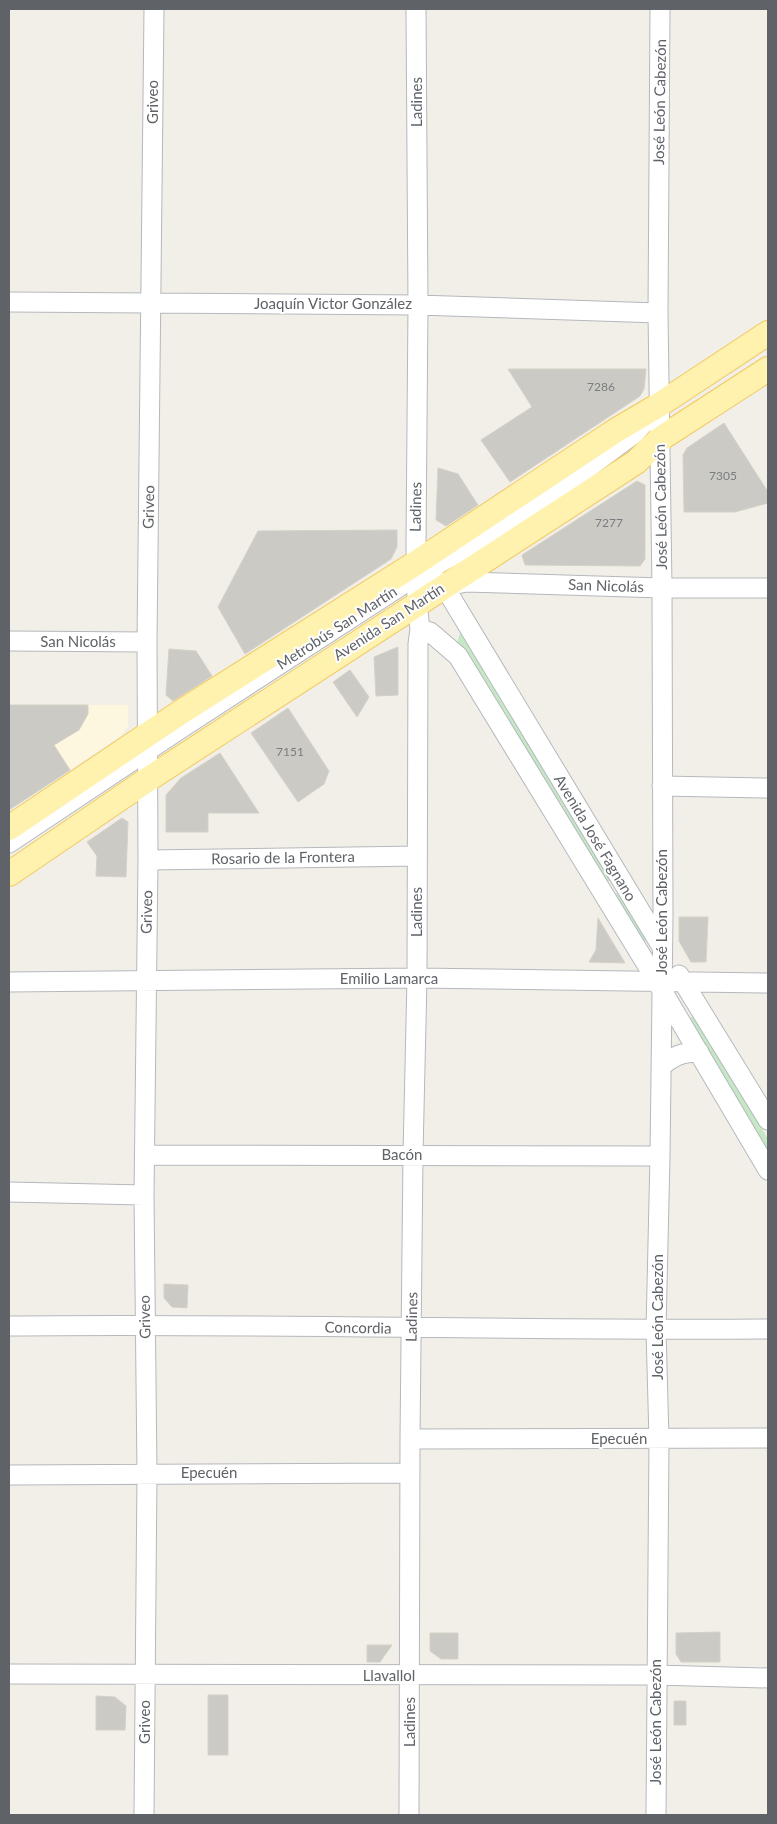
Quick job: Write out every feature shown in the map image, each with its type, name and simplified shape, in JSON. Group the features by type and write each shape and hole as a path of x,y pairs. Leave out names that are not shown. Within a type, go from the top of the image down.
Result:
{"main road":[{"name":"Avenida San Martín","path":"9,828 147,758 424,581 615,430 660,405 768,333"},
{"name":"Avenida San Martín","path":"9,874 147,758 189,707 424,581 636,462 660,439 768,369"}],"street":[{"name":"Griveo","path":"144,1815 147,1474 144,1195 148,860 147,642 154,9"},
{"name":"Ladines","path":"410,1815 410,1439 417,978 418,644 424,581 418,305 416,9"},
{"name":"José León Cabezón","path":"656,1815 659,1440 656,1330 662,948 662,588 658,313 660,9"},
{"name":"Joaquín Victor González","path":"9,302 418,305 658,313"},
{"name":"San Nicolás","path":"424,581 662,588 768,588"},
{"name":"Avenida José Fagnano","path":"424,581 684,982 768,1120"},
{"name":"Avenida José Fagnano","path":"420,629 430,632 458,656 660,985 768,1170"},
{"name":"San Nicolás","path":"9,641 147,642"},
{"path":"9,844 147,758"},
{"path":"9,858 147,758"},
{"path":"662,786 768,788"},
{"name":"Rosario de la Frontera","path":"148,860 417,856"},
{"name":"Emilio Lamarca","path":"9,982 417,978 660,985 684,982 768,983"},
{"path":"661,1067 668,1060 678,1055 698,1052"},
{"name":"Bacón","path":"145,1155 660,1156"},
{"path":"9,1192 144,1195"},
{"name":"Concordia","path":"9,1326 145,1325 656,1330 768,1329"},
{"name":"Epecuén","path":"410,1439 659,1440 768,1438"},
{"name":"Epecuén","path":"9,1476 410,1473"},
{"name":"Llavallol","path":"9,1674 656,1675 768,1678"}],"shaded area":[{"path":"28,705 128,705 128,726 121,736 70,770"}],"green space":[{"path":"461,630 613,880 606,882 457,643"},
{"path":"618,893 648,939 643,942 614,895"},
{"path":"694,1016 768,1139 768,1153 687,1019"}],"building":[{"path":"508,369 646,369 644,389 640,396 510,482 481,440 532,407"},
{"path":"724,423 768,492 768,503 735,512 684,512 683,455 687,448"},
{"path":"438,468 458,474 478,505 446,526 436,520"},
{"path":"637,481 645,485 645,559 640,566 525,565 522,555"},
{"path":"397,530 397,547 391,559 245,654 218,607 258,531"},
{"path":"398,647 398,695 376,696 374,657"},
{"path":"169,649 196,651 212,676 173,701 166,695"},
{"path":"350,670 369,697 357,717 333,682"},
{"path":"9,705 88,705 88,714 79,730 54,745 70,770 9,810"},
{"path":"288,708 329,771 324,784 298,802 251,733"},
{"path":"220,753 259,813 208,813 208,832 166,832 166,795 181,778"},
{"path":"122,818 128,822 126,877 96,876 97,856 87,842"},
{"path":"679,917 708,917 706,962 691,962 679,941"},
{"path":"598,918 625,963 589,962 596,950"},
{"path":"164,1284 188,1285 187,1308 172,1307 164,1298"},
{"path":"720,1632 720,1662 681,1662 676,1654 676,1633"},
{"path":"430,1633 458,1633 458,1659 441,1659 430,1651"},
{"path":"367,1645 392,1645 380,1662 367,1662"},
{"path":"208,1695 228,1695 228,1755 208,1755"},
{"path":"96,1696 115,1697 126,1706 125,1730 96,1730"},
{"path":"674,1701 686,1701 686,1725 674,1725"}]}
